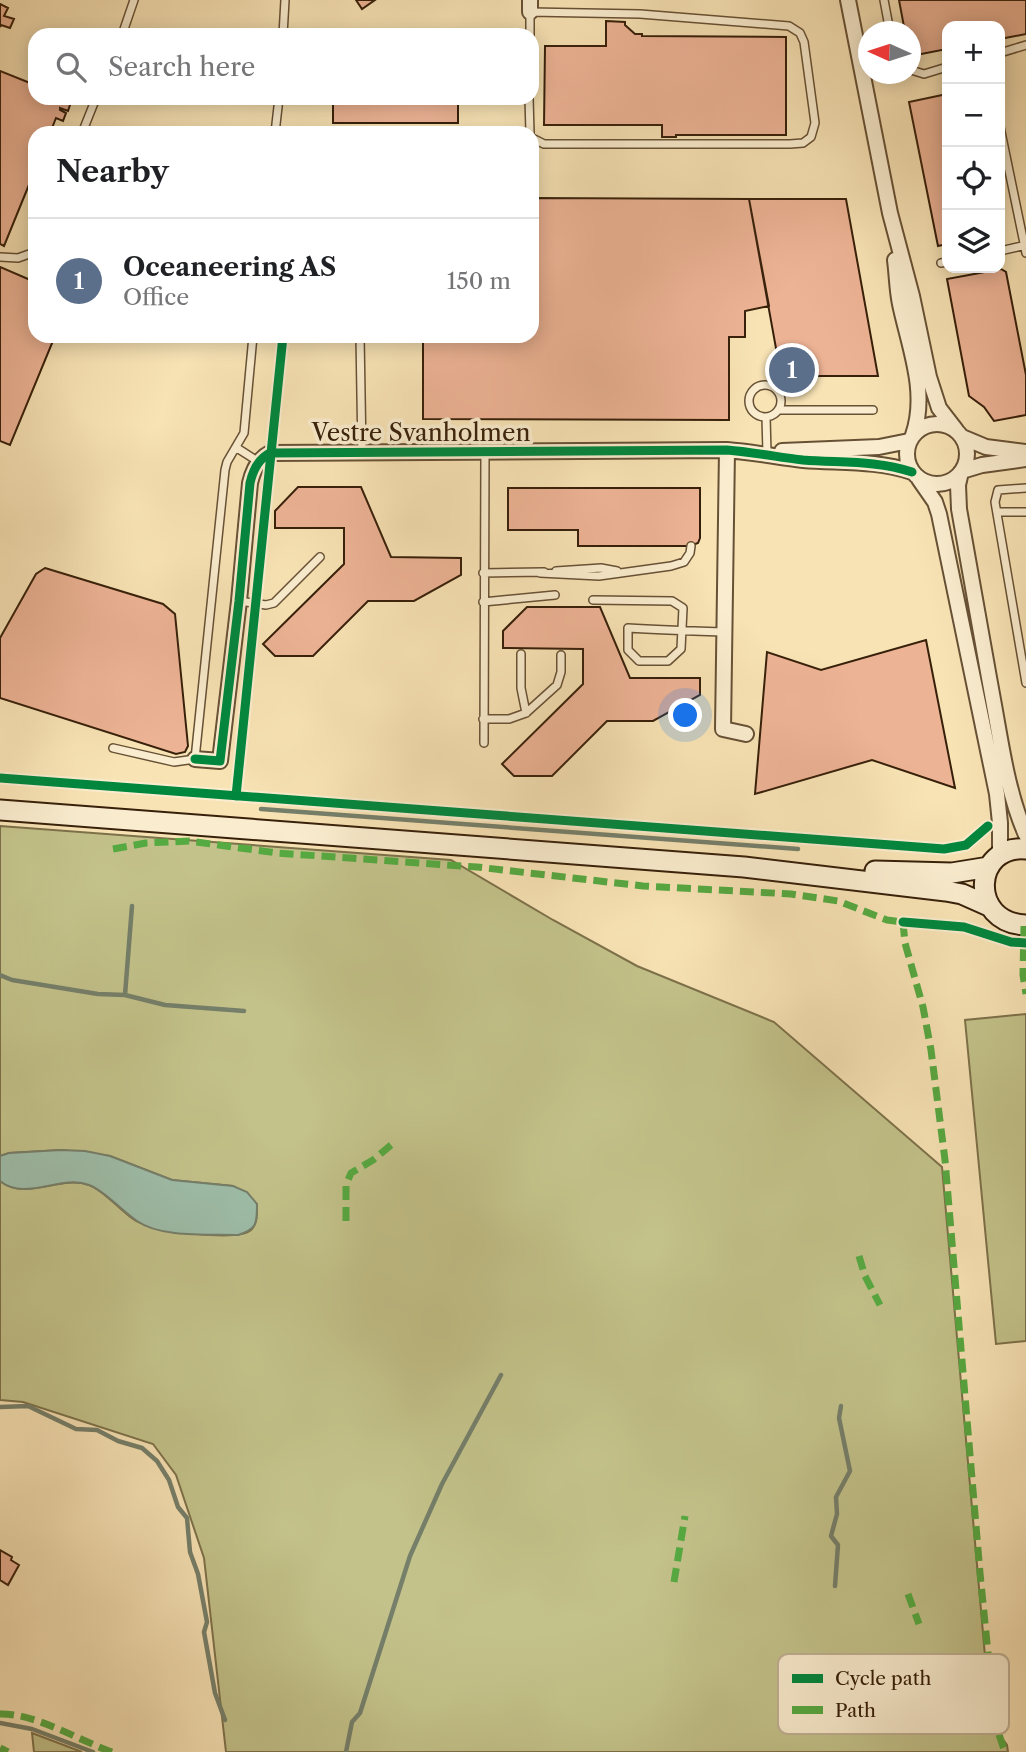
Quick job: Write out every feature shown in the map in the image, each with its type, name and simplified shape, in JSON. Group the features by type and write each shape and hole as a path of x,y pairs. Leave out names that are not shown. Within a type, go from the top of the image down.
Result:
{"main road":[{"path":"0,810 744,867 946,891 962,894 989,906"},
{"path":"744,867 952,873 995,861 1010,850 1026,849"},
{"path":"995,861 984,880 984,893 989,906 1007,922 1026,925"}],"street":[{"path":"848,0 890,214 912,296 934,397 939,408 959,433 967,455 958,485 959,509 1006,774 1018,818 1026,835"},
{"path":"890,214 899,300 920,400 906,452 907,462 935,502 954,579 997,794 1000,822 995,861"},
{"path":"911,438 929,424 947,425 986,447 1026,452"},
{"name":"Vestre Svanholmen","path":"767,453 801,449 879,447 911,438"},
{"path":"727,450 723,729 747,734"},
{"name":"Vestre Svanholmen","path":"259,461 270,453 727,450 767,453 801,460 880,463 916,475"},
{"path":"916,475 937,484 954,479 961,472 982,464 1026,459"},
{"path":"195,759 220,761 250,482 259,461"}],"lane":[{"path":"124,28 134,0"},
{"path":"283,28 285,0"},
{"path":"884,0 888,21"},
{"path":"530,28 530,6 796,28 804,42 815,123 811,137 803,143 790,144 544,144 539,142"},
{"path":"1005,52 1026,46"},
{"path":"921,73 942,69"},
{"path":"85,126 93,105"},
{"path":"276,126 278,105"},
{"path":"528,105 530,126"},
{"path":"1004,147 1025,248 1005,250"},
{"path":"0,257 18,258 28,255"},
{"path":"113,748 166,761 195,759 225,470 245,425 252,343"},
{"path":"360,343 362,453"},
{"path":"778,410 781,401 778,392 771,386 762,385 753,390 749,398 751,408 757,414 766,416 778,410 873,410"},
{"path":"766,416 767,453"},
{"path":"237,448 259,461"},
{"path":"484,743 485,452"},
{"path":"1026,488 998,491 995,502 1026,683"},
{"path":"997,512 1026,512"},
{"path":"483,573 540,573 598,568 621,572 679,565 688,558 691,546"},
{"path":"239,601 266,605 274,603 320,557"},
{"path":"484,602 555,595"},
{"path":"593,600 672,601 683,608 682,630 681,649 668,661 639,661 628,650 628,628 682,630 723,632"},
{"path":"521,654 521,688 526,713"},
{"path":"484,719 509,719 526,713 557,685 561,672 561,655"}],"shaded area":[{"path":"0,826 451,860 637,966 774,1022 942,1167 985,1654 778,1654 778,1734 999,1734 1007,1745 1008,1752 226,1752 204,1558 176,1475 153,1444 23,1402 0,1400 0,1181 21,1189 67,1183 89,1185 101,1191 136,1221 195,1234 230,1235 251,1230 256,1221 257,1204 233,1186 172,1180 110,1156 61,1150 9,1153 0,1156"},
{"path":"1026,1014 1026,1341 996,1344 965,1020"},
{"path":"61,1150 110,1156 172,1180 233,1186 247,1192 257,1204 255,1225 238,1235 172,1233 137,1221 101,1191 89,1185 67,1183 21,1189 0,1181 0,1156 9,1153"},
{"path":"32,1733 82,1752 34,1752"}],"building":[{"path":"356,0 375,0 362,9"},
{"path":"899,0 1026,0 1026,34 1005,38 1005,21 942,21 942,50 921,54 921,21 903,21"},
{"path":"0,4 8,8 4,16 14,19 10,28 0,27"},
{"path":"606,21 625,22 635,34 642,36 786,37 786,135 662,137 662,125 544,125 545,46 606,46"},
{"path":"0,71 28,82 28,105 70,105 68,111 60,108 66,113 63,121 56,118 53,126 28,126 28,187 4,246 0,244"},
{"path":"942,95 942,245 938,246 909,102"},
{"path":"333,105 458,105 458,123 333,123"},
{"path":"539,198 749,199 769,306 745,311 745,337 729,337 729,420 423,419 423,343 539,343"},
{"path":"749,199 846,199 878,376 799,376 799,379 790,379 789,376 781,376"},
{"path":"0,267 28,279 28,343 52,343 10,445 0,441"},
{"path":"1006,272 1026,375 1026,415 994,421 984,407 969,396 947,279 979,273"},
{"path":"298,487 361,487 391,557 461,558 461,575 414,601 368,601 313,656 275,656 263,644 344,564 344,528 275,528 275,511"},
{"path":"508,488 700,488 700,538 698,543 690,546 578,546 578,530 508,530"},
{"path":"45,568 163,604 175,614 188,746 185,752 176,754 0,698 0,638 36,574"},
{"path":"527,607 600,607 630,678 700,678 700,695 653,721 607,721 552,776 514,776 502,764 583,684 583,649 503,648 503,631"},
{"path":"926,640 955,788 872,760 755,794 767,652 821,670"},
{"path":"0,1550 19,1565 8,1585 0,1580"}],"waterway":[{"path":"261,809 798,849"},
{"path":"125,995 132,906"},
{"path":"0,975 12,980 98,994 125,995 165,1005 244,1011"},
{"path":"346,1752 352,1722 360,1713 410,1556 442,1484 501,1375"},
{"path":"0,1407 28,1406 76,1429 97,1430 118,1441 142,1448 157,1461 169,1480 178,1507 187,1518 190,1552 198,1574 207,1622 204,1632 215,1693 225,1720"},
{"path":"835,1586 838,1545 831,1536 837,1514 836,1497 850,1471 839,1418 841,1406"},
{"path":"0,1723 32,1729 93,1752"}],"marked path":[{"path":"113,849 146,843 189,841 277,853 477,867 643,886 791,894 838,901 887,920 903,922 905,943 923,1007 931,1050 945,1160 988,1654"},
{"path":"1024,926 1023,975 1026,994"},
{"path":"346,1221 346,1185 351,1173 373,1160 396,1141"},
{"path":"859,1256 865,1276 880,1305"},
{"path":"674,1582 685,1516"},
{"path":"908,1594 919,1624"},
{"path":"0,1714 42,1722 112,1752"},
{"path":"999,1734 1005,1752"},
{"path":"0,1748 8,1752"}],"cycle path":[{"path":"236,796 282,343"},
{"path":"195,759 220,761 250,483 257,465 270,453 727,450 803,460 871,464 912,472"},
{"path":"0,778 944,849 966,845 988,826"},
{"path":"903,922 964,927 1011,942 1026,943"}],"place":[{"name":"Oceaneering AS","path":"792,370"}]}
